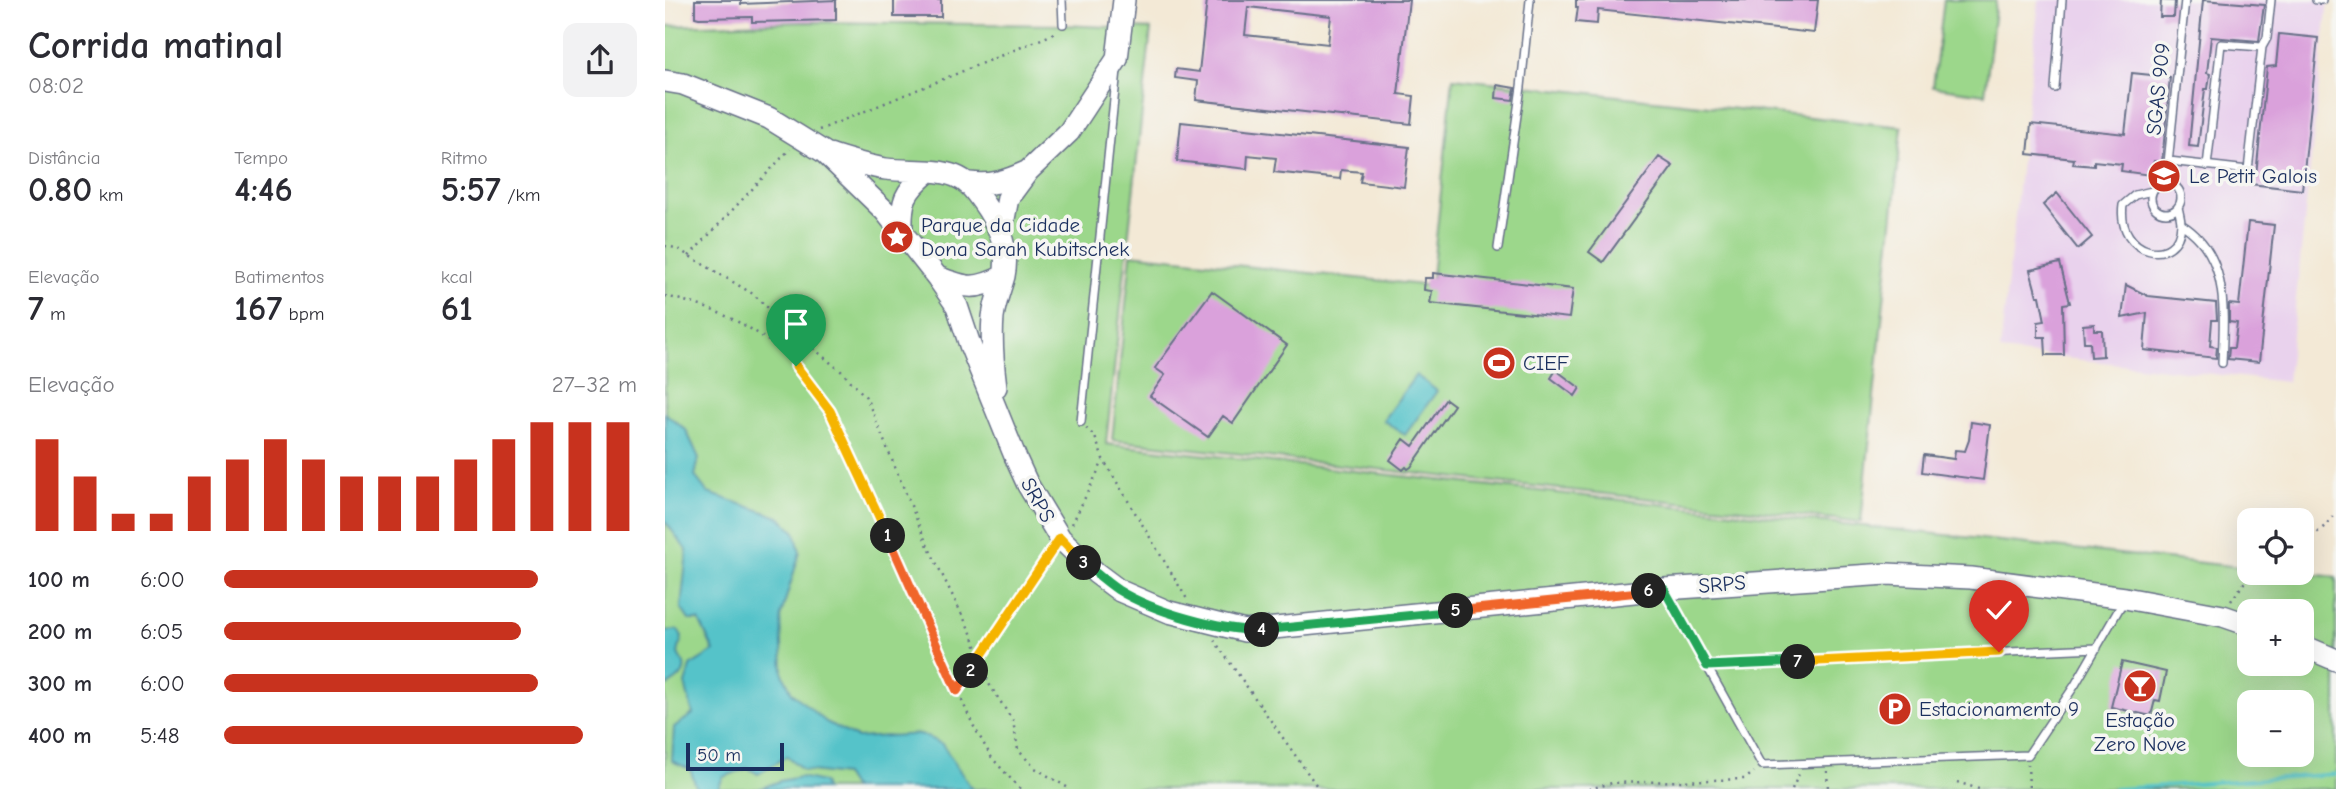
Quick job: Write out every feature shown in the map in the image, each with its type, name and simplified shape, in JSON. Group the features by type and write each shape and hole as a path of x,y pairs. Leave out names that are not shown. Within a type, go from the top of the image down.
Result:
{"main road":[{"name":"SRPS","path":"1001,234 1008,198 1028,171 1069,132 1117,59 1124,0"},
{"name":"SRPS","path":"665,81 683,84 736,103 802,137 824,152 885,211 957,306 970,345 1028,485 1060,538 1096,573 1120,591 1169,612 1245,631 1664,589 1888,573 1971,578 2125,598 2237,621"},
{"name":"SRPS","path":"824,152 865,165 928,172 985,185 1003,182 1028,171"},
{"path":"902,232 902,209 906,194 928,172"},
{"name":"SRPS","path":"969,183 993,216 1001,234 1006,258 1004,276 997,294 992,332 993,366 1001,418"},
{"path":"937,277 963,287 982,286 1004,276"},
{"path":"2314,651 2336,660"}],"lane":[{"path":"1062,0 1063,24"},
{"path":"1498,248 1522,79 1530,0"},
{"path":"2055,88 2062,0"},
{"name":"SGAS 909","path":"2166,182 2185,0"},
{"path":"2169,161 2248,170 2262,47 2267,38 2271,0"},
{"path":"2316,0 2322,0"},
{"path":"2207,166 2221,44 2262,47"},
{"path":"1081,422 1117,59"},
{"path":"2152,191 2135,195 2123,205 2121,220 2127,236 2141,248 2161,252 2173,244 2181,224 2178,207 2180,191 2166,182 2156,186 2152,191 2151,201 2158,210 2168,213 2178,207"},
{"path":"2181,224 2194,232 2220,276 2224,314 2222,363"},
{"path":"1664,589 1762,765 2028,755 2075,685 2125,598"},
{"path":"1707,666 2097,648"}],"path":[{"path":"689,256 802,137 1051,35 1063,24"},
{"path":"665,246 675,248 753,294 842,372 866,397 926,542 973,637 989,684 1013,721 1018,750 1035,768 1070,789"},
{"path":"665,296 696,303 729,316 758,334 796,366 830,411 973,725 992,758 1020,789"},
{"path":"1081,422 1095,437 1103,459 1200,621 1319,789"},
{"path":"957,691 1060,538 1069,529 1103,459"},
{"path":"2314,535 2336,512"},
{"path":"2223,616 2242,585"},
{"path":"2028,755 2029,789"},
{"path":"1826,764 1828,789"},
{"path":"1589,789 1612,783 1745,779 1762,765"},
{"path":"1792,789 1803,765"},
{"path":"1957,782 1979,789"}],"shaded area":[{"name":"Le Petit Galois","path":"2039,0 2328,0 2287,382 2000,351"}],"green space":[{"path":"1944,0 1996,0 1985,94 1933,87"},
{"name":"Parque da Cidade Dona Sarah Kubitschek","path":"810,22 1061,25 1151,29 1106,444 2237,567 2237,585 2314,585 2314,575 2336,577 2336,789 665,789 665,26"},
{"name":"CIEF","path":"1453,78 1902,127 1861,522 1112,440 1131,254 1431,286"}],"water":[{"path":"1416,375 1437,391 1405,435 1383,420"},
{"path":"665,413 686,430 699,458 695,476 708,493 779,517 795,532 800,552 781,615 783,674 792,693 826,722 857,738 921,734 942,744 972,789 853,789 844,775 803,770 787,756 758,774 748,768 723,777 718,789 697,789 690,769 672,761 674,727 693,714 685,684 690,666 714,651 699,620 689,620 681,608 687,551 665,521"},
{"path":"678,630 682,637 678,653 684,668 679,678 665,687 665,631"},
{"path":"800,777 823,782 825,789 759,789 780,781"}],"building":[{"path":"695,0 741,0 741,4 836,0 836,20 752,22 752,17 699,18 695,17"},
{"path":"894,0 941,0 941,17 894,17"},
{"path":"1207,0 1409,0 1398,94 1414,96 1411,124 1196,100 1198,81 1175,78 1176,69 1199,72","holes":["1248,7 1331,16 1328,44 1245,35"]},
{"path":"1576,0 1818,0 1814,33 1598,10 1597,24 1576,22"},
{"path":"2161,0 2175,1 2174,17 2160,17"},
{"path":"2203,0 2264,5 2259,41 2211,37 2207,73 2210,74 2208,89 2205,89 2198,147 2189,146"},
{"path":"2279,34 2318,38 2302,190 2233,182 2234,175 2256,175 2267,67 2276,66"},
{"path":"2132,73 2170,77 2162,162 2154,161 2150,175 2121,171 2122,164 2094,161 2094,166 2073,164 2074,159 2028,154 2031,124 2125,134"},
{"path":"1497,85 1515,88 1513,100 1496,98"},
{"path":"1181,122 1409,147 1404,187 1360,182 1362,172 1341,170 1340,179 1274,172 1276,158 1248,155 1247,169 1177,161"},
{"path":"1659,157 1673,166 1603,262 1589,252"},
{"path":"2057,193 2092,237 2078,249 2043,205"},
{"path":"2248,222 2274,225 2259,362 2228,359 2229,348 2234,348 2237,323 2229,322 2229,304 2239,305"},
{"path":"2060,263 2070,303 2063,304 2064,355 2046,355 2045,337 2038,337 2038,322 2045,321 2040,296 2037,296 2030,270"},
{"path":"1433,273 1573,289 1569,318 1430,303 1432,291 1424,290 1425,278 1433,278"},
{"path":"2126,285 2148,296 2216,303 2217,320 2212,320 2210,346 2217,347 2216,358 2144,350 2147,313 2122,318"},
{"path":"1212,291 1287,345 1233,423 1223,416 1208,437 1150,396 1165,375 1155,368"},
{"path":"2094,324 2094,330 2102,330 2103,356 2091,357 2090,342 2084,342 2083,325"},
{"path":"1556,370 1580,388 1575,396 1551,378"},
{"path":"1446,399 1454,405 1411,467 1403,470 1390,460 1404,439 1413,446"},
{"path":"1971,422 1990,425 1983,480 1922,472 1924,455 1954,459 1955,450 1965,451"},
{"name":"Estação Zero Nove","path":"2122,662 2166,672 2160,701 2155,700 2151,716 2111,707"}],"waterway":[{"path":"2115,789 2336,774"}],"place":[{"name":"Le Petit Galois","path":"2164,176"},
{"name":"Parque da Cidade Dona Sarah Kubitschek","path":"897,237"},
{"name":"CIEF","path":"1499,363"},
{"name":"Estação Zero Nove","path":"2140,686"},
{"name":"Estacionamento 9","path":"1895,709"}],"route":[{"path":"796,366 830,411 957,691 1060,538 1067,548 1120,591 1169,612 1245,631 1664,589 1707,666 1999,652"}]}
